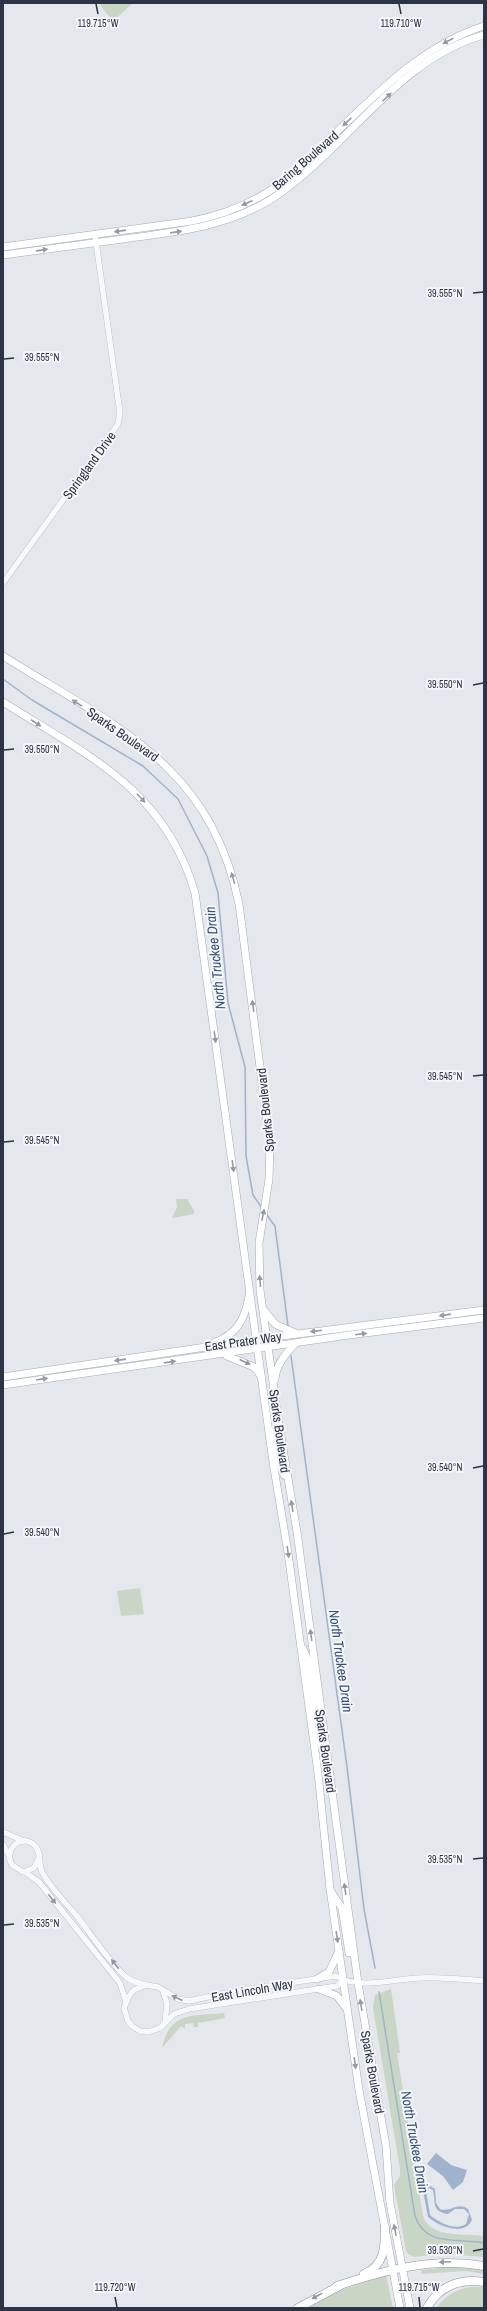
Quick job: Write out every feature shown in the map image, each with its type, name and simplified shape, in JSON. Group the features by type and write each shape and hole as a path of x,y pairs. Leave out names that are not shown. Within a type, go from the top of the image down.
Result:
{"highway":[{"path":"298,2308 337,2286 367,2272 379,2262 385,2247 385,2227"},
{"path":"337,2286 403,2268 450,2262 484,2266"},
{"path":"426,2308 439,2291 450,2285 462,2281 484,2282"}],"main road":[{"name":"Baring Boulevard","path":"3,255 201,219 231,210 254,200 290,176 415,62 442,44 484,26"},
{"name":"Baring Boulevard","path":"3,247 199,228 233,218 262,204 297,180 420,67 456,45 484,35"},
{"name":"Sparks Boulevard","path":"3,656 135,740 156,756 192,794 218,838 227,859 239,904 270,1145 266,1198 260,1231 258,1267 274,1392 297,1532 358,1983 388,2161 390,2203 410,2308"},
{"name":"Sparks Boulevard","path":"3,702 114,773 128,785 165,826 183,859 190,876 199,911 269,1431 301,1647 325,1829 330,1889 343,1980 359,2090 400,2308"},
{"path":"200,1348 227,1337 239,1327 246,1311 250,1290"},
{"path":"263,1308 275,1324 290,1332 299,1334"},
{"name":"East Prater Way","path":"3,1377 257,1339 484,1310"},
{"name":"East Prater Way","path":"3,1385 484,1318"},
{"path":"274,1392 278,1366 295,1344"},
{"path":"216,1355 235,1358 254,1367 263,1383"},
{"path":"269,1431 274,1435 279,1462 288,1484"},
{"path":"301,1647 308,1660 319,1740 328,1761"},
{"path":"330,1889 342,1908 353,1977 358,1983"},
{"path":"317,1979 329,1972 336,1962 339,1951"},
{"path":"319,1989 337,1996 348,2011"}],"street":[{"name":"Springland Drive","path":"3,583 118,424 120,413 95,239"},
{"path":"3,1832 36,1847 42,1872 122,1973 131,1980 146,1985 153,1985 162,1991 167,2004 165,2023 160,2028 148,2032 136,2029 128,2021 125,2014 126,2002 120,1983 39,1882 25,1872 13,1867 3,1844"},
{"path":"9,1856 13,1845 24,1841"},
{"path":"25,1872 34,1868 39,1858"},
{"name":"East Lincoln Way","path":"162,1991 178,1999 189,2001 236,1991 336,1976 343,1980 358,1983 419,1978 484,1980"},
{"name":"East Lincoln Way","path":"165,2023 174,2014 189,2009 337,1986 343,1980"},
{"path":"126,2002 134,1990 146,1985"}],"green space":[{"path":"101,3 133,3 113,21 100,5"},
{"path":"176,1199 187,1199 194,1211 194,1214 172,1218 177,1207"},
{"path":"140,1588 144,1614 121,1616 117,1591"},
{"path":"391,1989 400,2053 397,2053 423,2216 427,2223 441,2232 449,2234 484,2236 484,2257 444,2254 414,2257 406,2251 394,2185 400,2176 400,2169 373,2008 375,1995"},
{"path":"224,2013 225,2018 198,2023 198,2027 194,2027 193,2023 185,2024 185,2029 181,2026 162,2048 165,2036 177,2021 193,2016"},
{"path":"457,2266 484,2270 484,2274 465,2271 421,2274 422,2270"},
{"path":"386,2275 393,2308 306,2308 341,2290"},
{"path":"470,2287 484,2287 484,2308 436,2308 441,2302 457,2291"}],"water":[{"path":"436,2153 451,2165 467,2170 463,2182 453,2190 443,2176 427,2164"},
{"path":"429,2185 435,2189 436,2203 440,2209 447,2210 461,2206 464,2207 468,2209 472,2220 463,2228 457,2229 438,2224 428,2217 423,2191","holes":["429,2188 433,2190 435,2206 437,2209 448,2214 455,2209 464,2209 469,2214 466,2224 457,2227 448,2225 438,2221 430,2215 426,2191"]}],"waterway":[{"name":"North Truckee Drain","path":"3,679 32,700 143,766 178,799 207,856 218,893 228,1003 245,1067 246,1156 253,1195 262,1208"},
{"name":"North Truckee Drain","path":"266,1214 275,1226 288,1326"},
{"name":"North Truckee Drain","path":"291,1356 347,1767 364,1909 375,1968"},
{"name":"North Truckee Drain","path":"379,1992 415,2216 420,2226 427,2233 435,2237 484,2243"}]}
